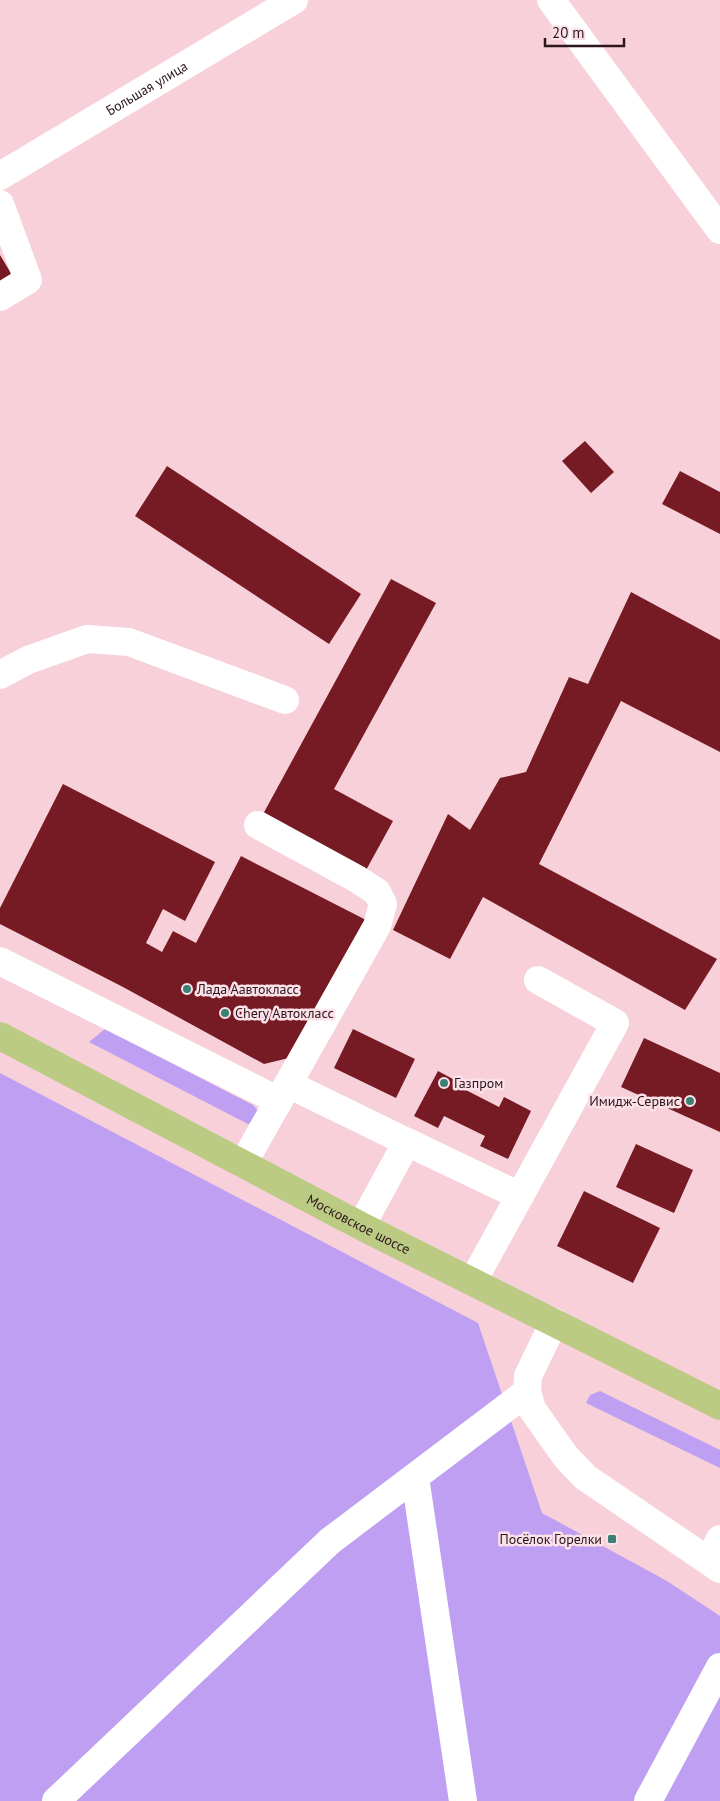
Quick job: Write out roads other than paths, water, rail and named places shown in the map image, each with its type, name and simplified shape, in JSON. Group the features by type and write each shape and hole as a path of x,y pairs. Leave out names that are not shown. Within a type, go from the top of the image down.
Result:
{"main road":[{"name":"Московское шоссе","path":"0,1036 362,1226 720,1406"}],"street":[{"name":"Большая улица","path":"0,176 294,0"},
{"path":"551,0 720,230"},
{"path":"0,204 28,280 0,297"},
{"path":"0,675 28,660 87,639 129,642 285,700"},
{"path":"243,1164 378,926 383,904 377,892 357,879 258,825"},
{"path":"0,961 284,1092 407,1142 520,1196"},
{"path":"473,1281 615,1023 538,980"},
{"path":"362,1226 407,1142"},
{"path":"554,1322 528,1376 527,1392 536,1416 566,1457 585,1477 716,1556"},
{"path":"56,1801 330,1541 527,1392"},
{"path":"415,1477 463,1801"},
{"path":"648,1801 720,1667"}],"place":[{"name":"Лада Аавтокласс","path":"187,989"},
{"name":"Chery Автокласс","path":"225,1013"},
{"name":"Газпром","path":"444,1083"},
{"name":"Имидж-Сервис","path":"690,1101"},
{"name":"Посёлок Горелки","path":"612,1539"}]}
